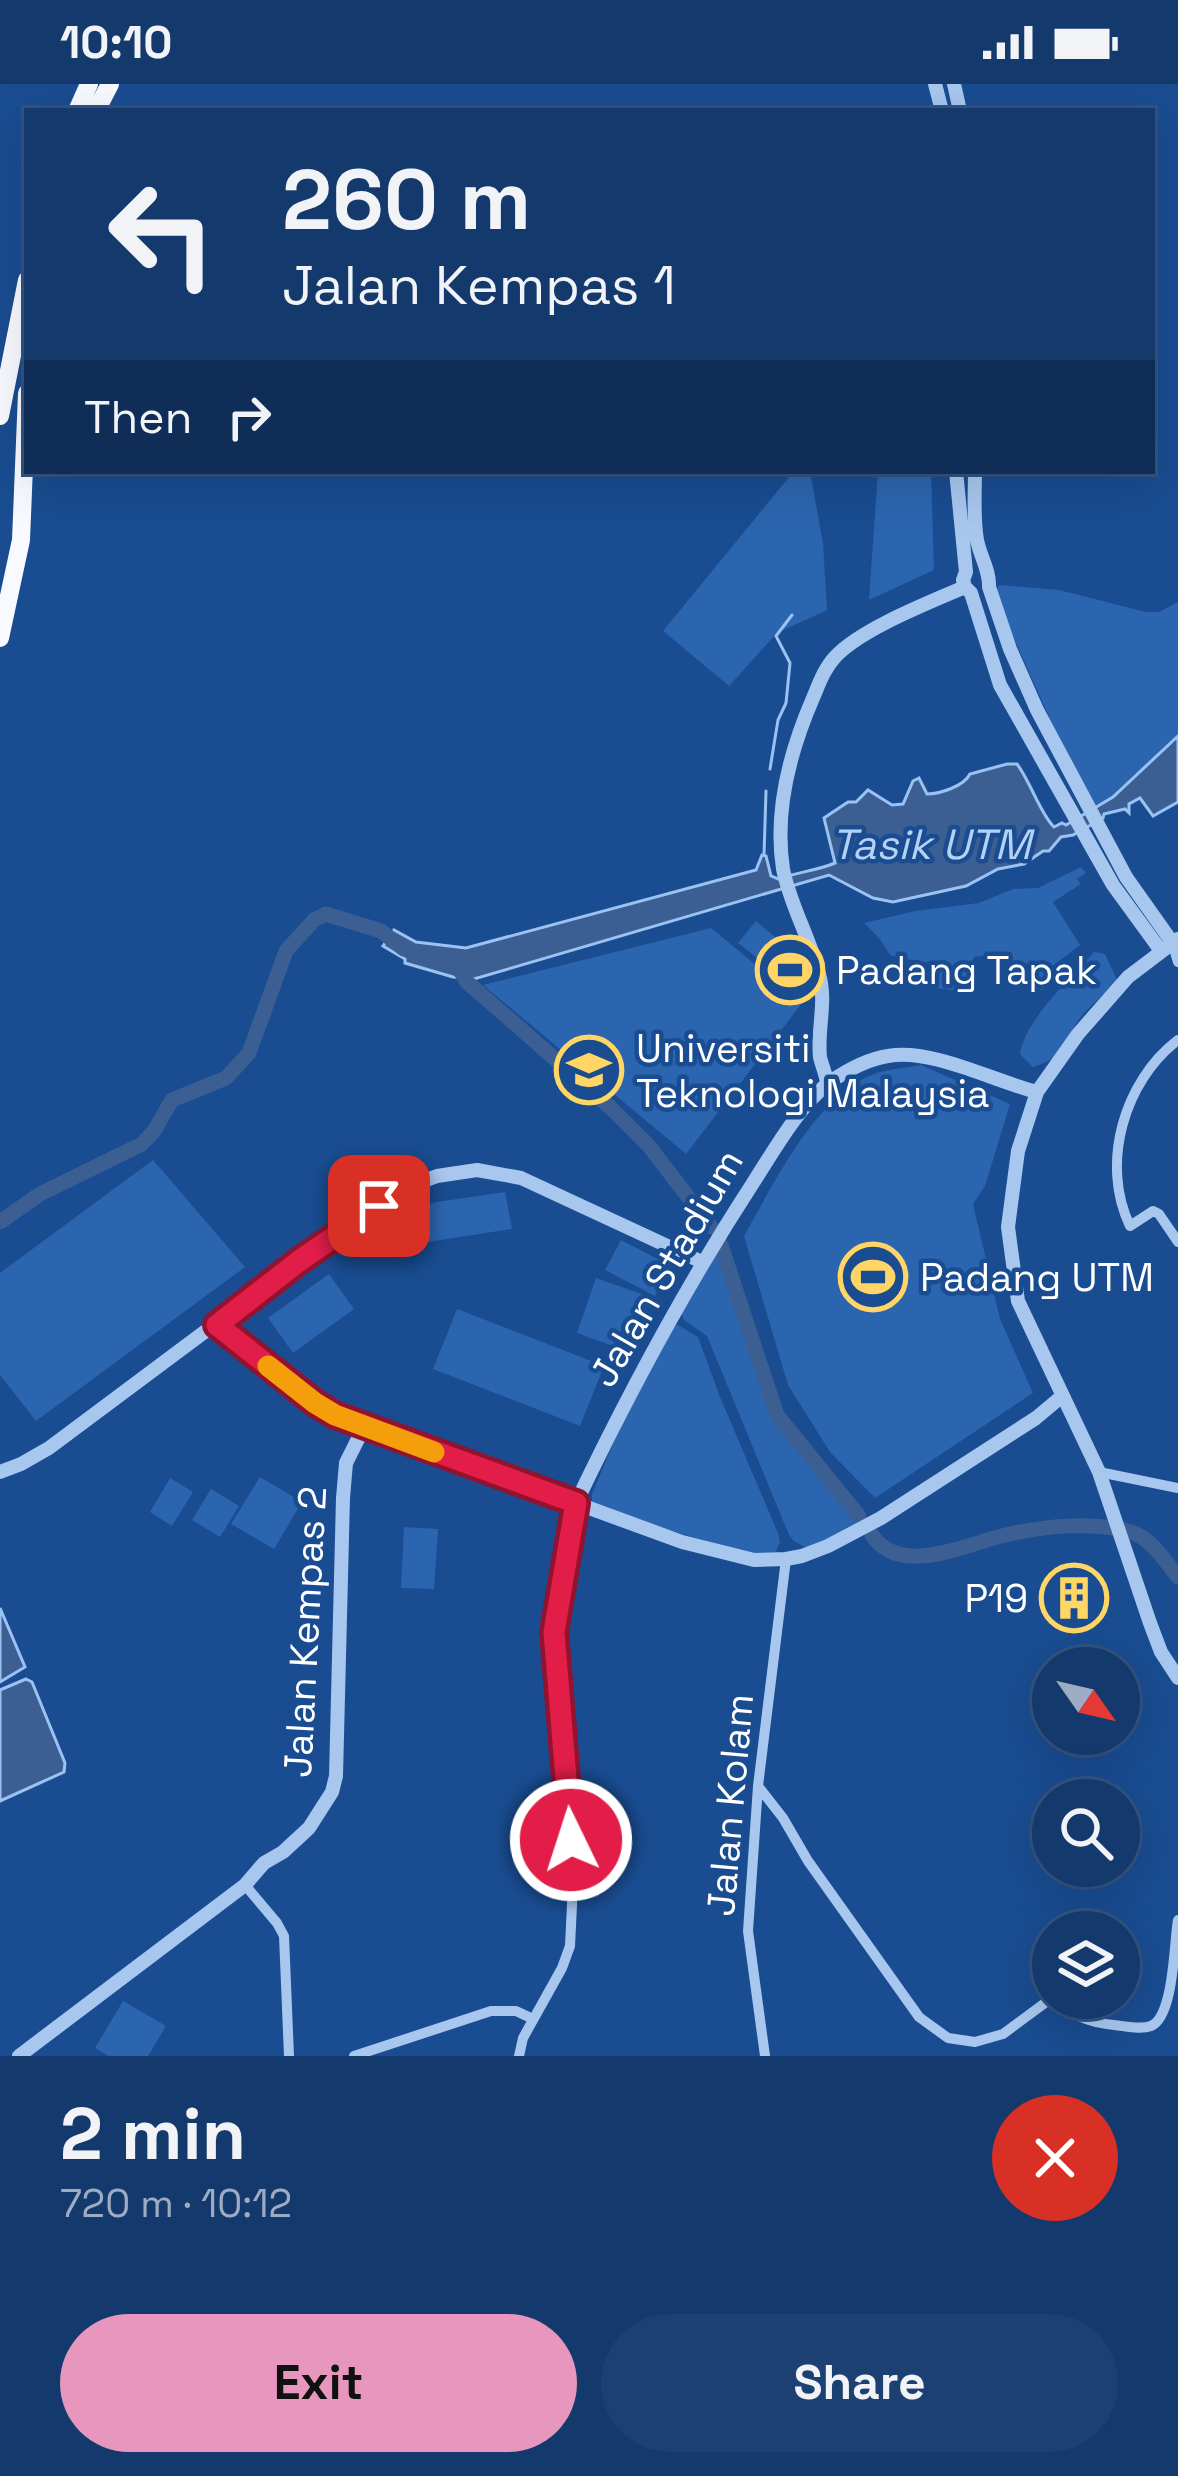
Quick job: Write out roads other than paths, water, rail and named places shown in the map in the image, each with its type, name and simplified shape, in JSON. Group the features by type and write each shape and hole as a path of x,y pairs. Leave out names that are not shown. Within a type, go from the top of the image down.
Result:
{"highway":[{"path":"0,416 24,295"},
{"path":"0,638 3,606 21,540 24,466"},
{"path":"0,564 13,556 21,540"}],"street":[{"path":"956,474 967,584 1000,685 1177,961"},
{"path":"975,474 976,536 988,579 1022,678 1081,812"},
{"path":"822,1089 815,1080 823,997 819,974 782,864 783,801 794,747 820,683 835,658 859,637 967,584 978,567 988,579"},
{"path":"967,584 983,593 988,579"},
{"path":"1170,944 1128,977 1037,1093 1018,1151 1008,1227 1018,1301 1099,1472 1162,1652 1178,1678"},
{"path":"1178,1040 1158,1055 1132,1094 1117,1173 1118,1193 1130,1226 1153,1211 1178,1242"},
{"name":"Jalan Stadium","path":"576,1503 622,1407 702,1262 778,1144 822,1089 872,1060 917,1055 1037,1093"},
{"path":"0,1472 49,1448 349,1224 408,1187 437,1176 477,1170 521,1178 702,1262"},
{"path":"217,1325 315,1403 364,1427 682,1541 754,1560 786,1559 828,1546 881,1518 1061,1397"},
{"name":"Jalan Kempas 2","path":"20,2056 245,1885 264,1862 309,1828 332,1792 346,1463 364,1427"},
{"path":"1099,1472 1178,1488"},
{"path":"519,2056 523,2038 570,1946 571,1840 554,1632 576,1503"},
{"name":"Jalan Kolam","path":"765,2056 748,1930 758,1786 786,1559"},
{"path":"758,1786 919,2017 948,2038 975,2042 1003,2034 1032,2014"},
{"path":"245,1885 284,1936 289,2056"},
{"path":"1082,2019 1144,2028 1156,2024 1170,1986 1178,1920"},
{"path":"354,2056 491,2012 516,2012 533,2019"}],"water":[{"name":"Tasik UTM","path":"1178,736 1178,802 1153,816 1140,798 1129,804 1129,813 1125,809 1104,814 1073,835 1061,837 1049,851 966,886 893,902 873,898 829,875 474,979 405,963 383,946 394,930 416,942 466,948 756,870 762,855 771,876 778,879 828,866 835,863 824,818 856,802 868,790 892,805 903,804 919,778 927,794 932,794 957,786 970,774 1017,764 1049,822 1054,827 1066,825 1113,797"},
{"path":"0,1608 25,1667 0,1682"},
{"path":"26,1679 32,1682 65,1763 64,1772 0,1801 0,1690"}],"waterway":[{"path":"770,769 790,663 776,636 792,615"},
{"path":"764,855 766,791"},
{"path":"0,1222 40,1194 142,1144 172,1100 226,1078 249,1053 286,951 314,920 326,914 381,931 404,949"},
{"path":"456,964 467,982 649,1146 711,1227"},
{"path":"721,1245 777,1415 859,1516"},
{"path":"872,1535 900,1555 918,1556 1024,1531 1102,1527 1145,1539 1178,1577"}],"place":[{"name":"Padang Tapak","path":"790,970"},
{"name":"Universiti Teknologi Malaysia","path":"589,1070"},
{"name":"Padang UTM","path":"873,1277"},
{"name":"P19","path":"1074,1598"}]}
